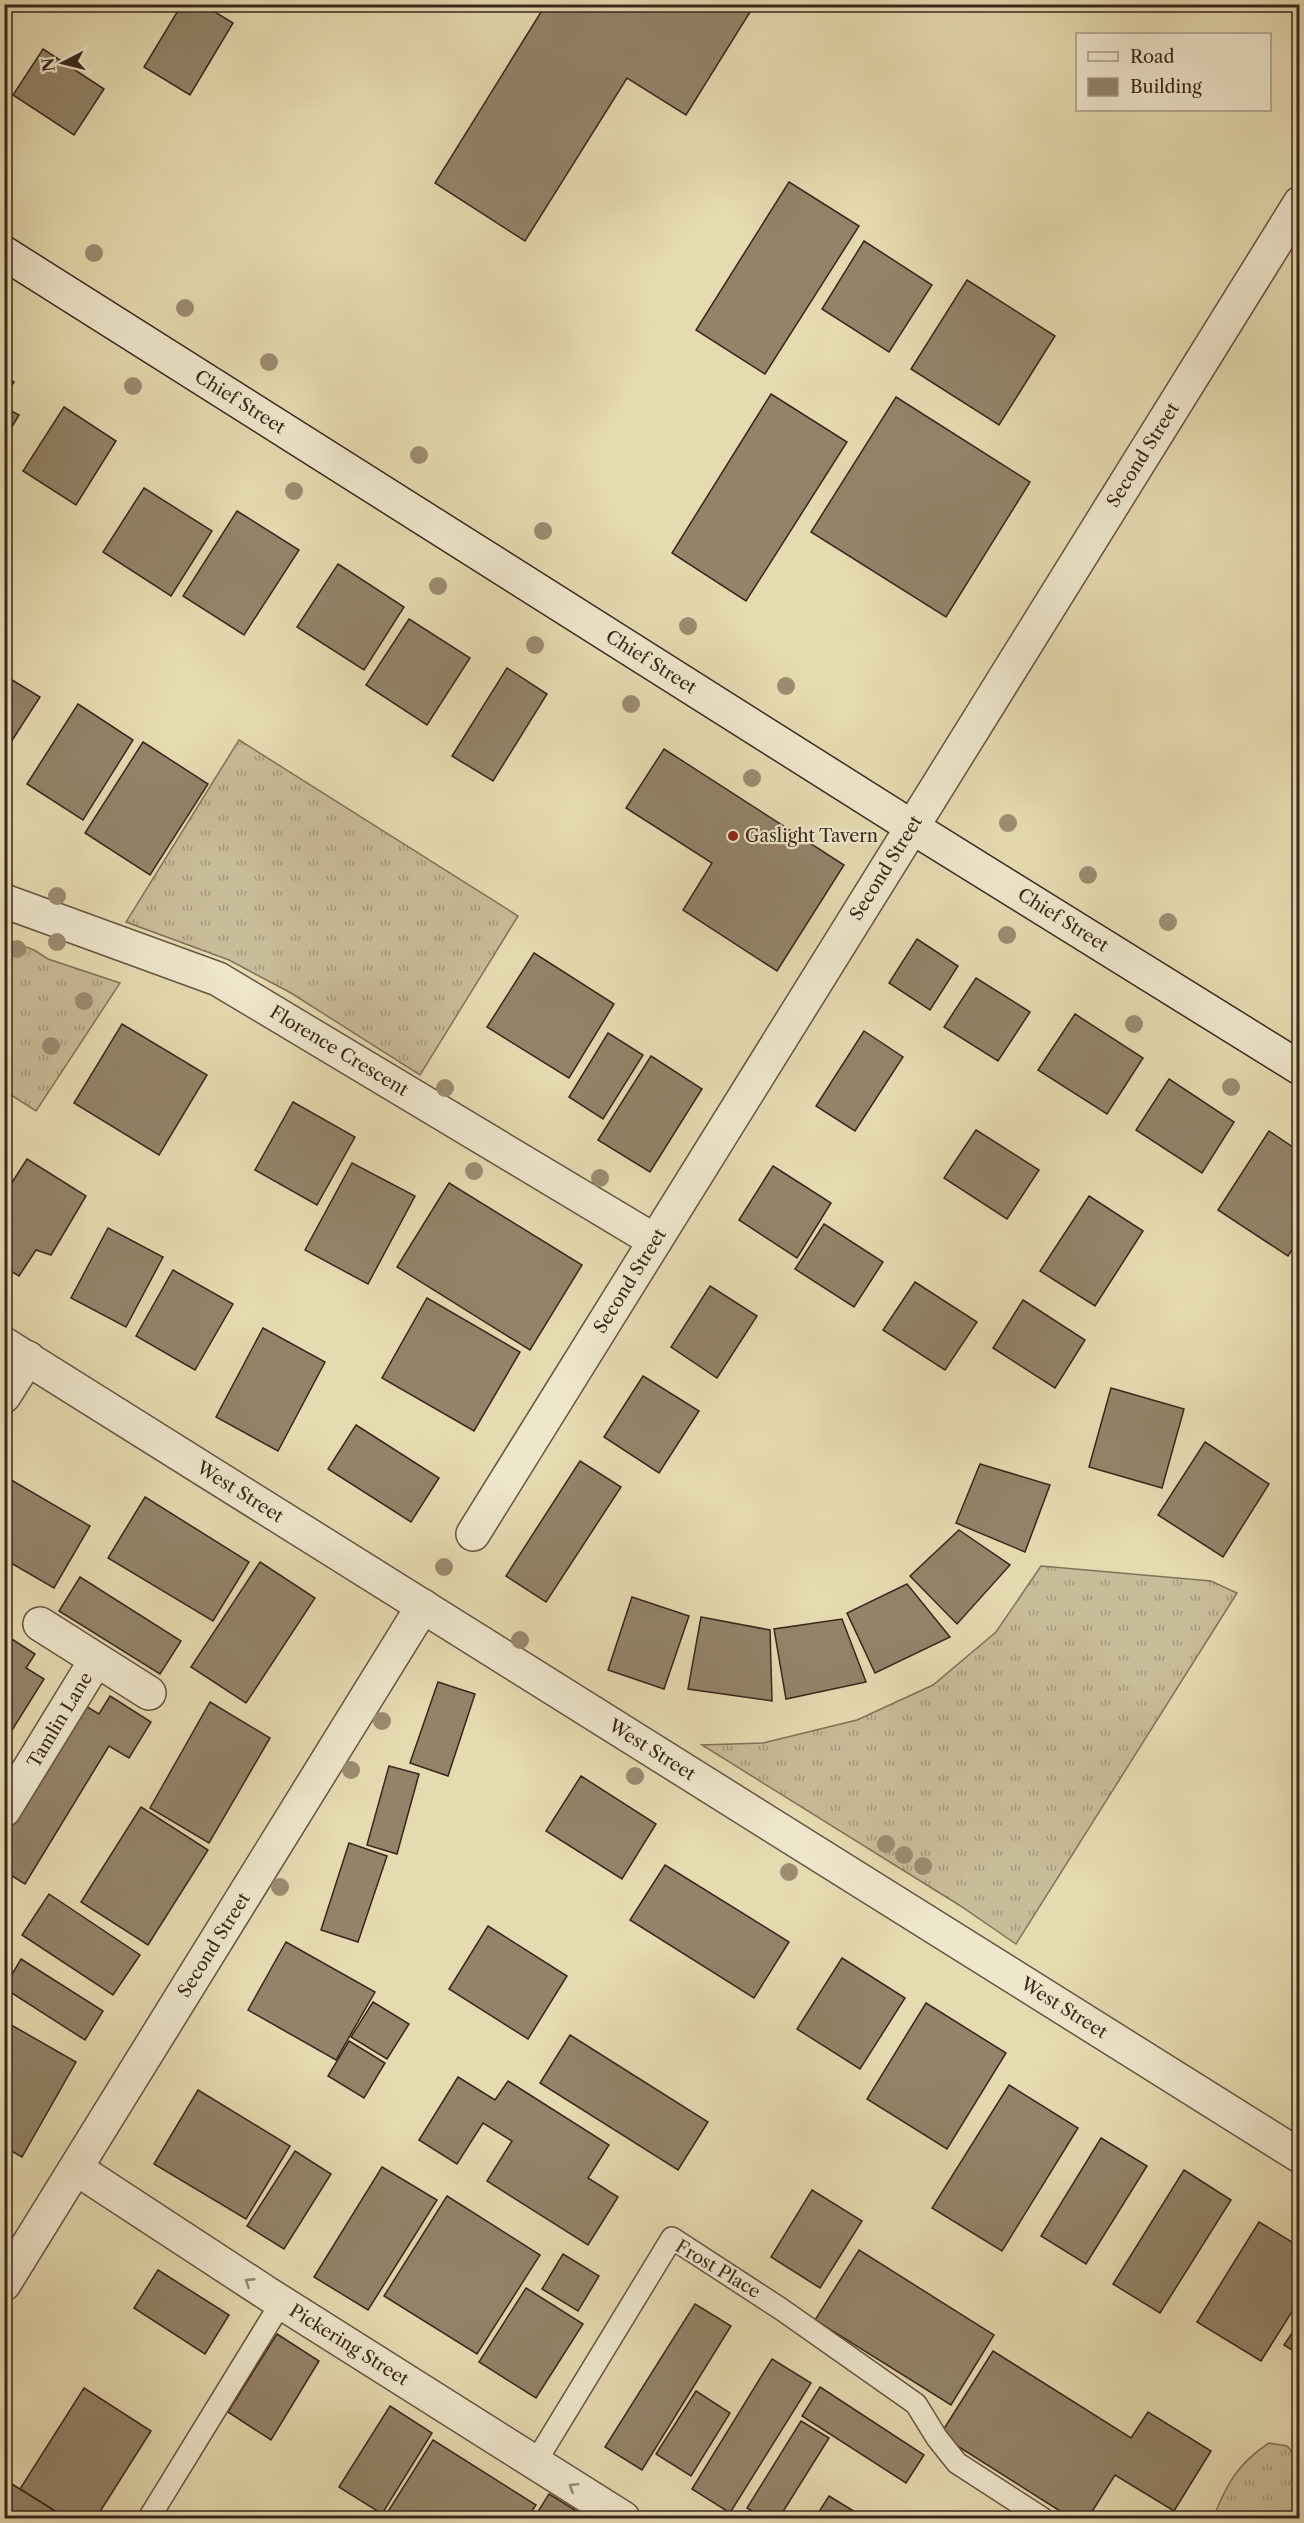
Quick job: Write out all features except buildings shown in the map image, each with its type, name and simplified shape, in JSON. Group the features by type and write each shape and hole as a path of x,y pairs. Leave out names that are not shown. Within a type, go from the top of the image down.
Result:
{"street":[{"name":"Second Street","path":"473,1534 1299,203"},
{"name":"Chief Street","path":"4,253 912,827 1299,1068"},
{"name":"Florence Crescent","path":"4,901 218,979 655,1241"},
{"path":"4,1396 16,1351"},
{"name":"West Street","path":"16,1351 1299,2156"},
{"name":"Second Street","path":"4,2283 77,2169 423,1606"},
{"name":"Tamlin Lane","path":"40,1624 148,1693"},
{"name":"Tamlin Lane","path":"4,1810 96,1660"},
{"name":"Pickering Street","path":"77,2169 281,2302 623,2518"}],"lane":[{"name":"Frost Place","path":"535,2463 672,2238 782,2309 916,2404 937,2438 957,2463 1042,2518"},
{"path":"150,2518 281,2302"}],"green space":[{"path":"239,740 518,916 420,1075 291,993 229,960 126,922"},
{"path":"4,939 34,950 48,959 120,983 36,1111 5,1091"},
{"path":"1041,1566 1211,1581 1237,1593 1016,1944 959,1905 702,1745 763,1743 857,1720 933,1685 996,1632"},
{"path":"1269,2443 1287,2446 1299,2459 1299,2518 1213,2518 1234,2476 1249,2459"}],"place":[{"name":"Gaslight Tavern","path":"733,836"}]}
